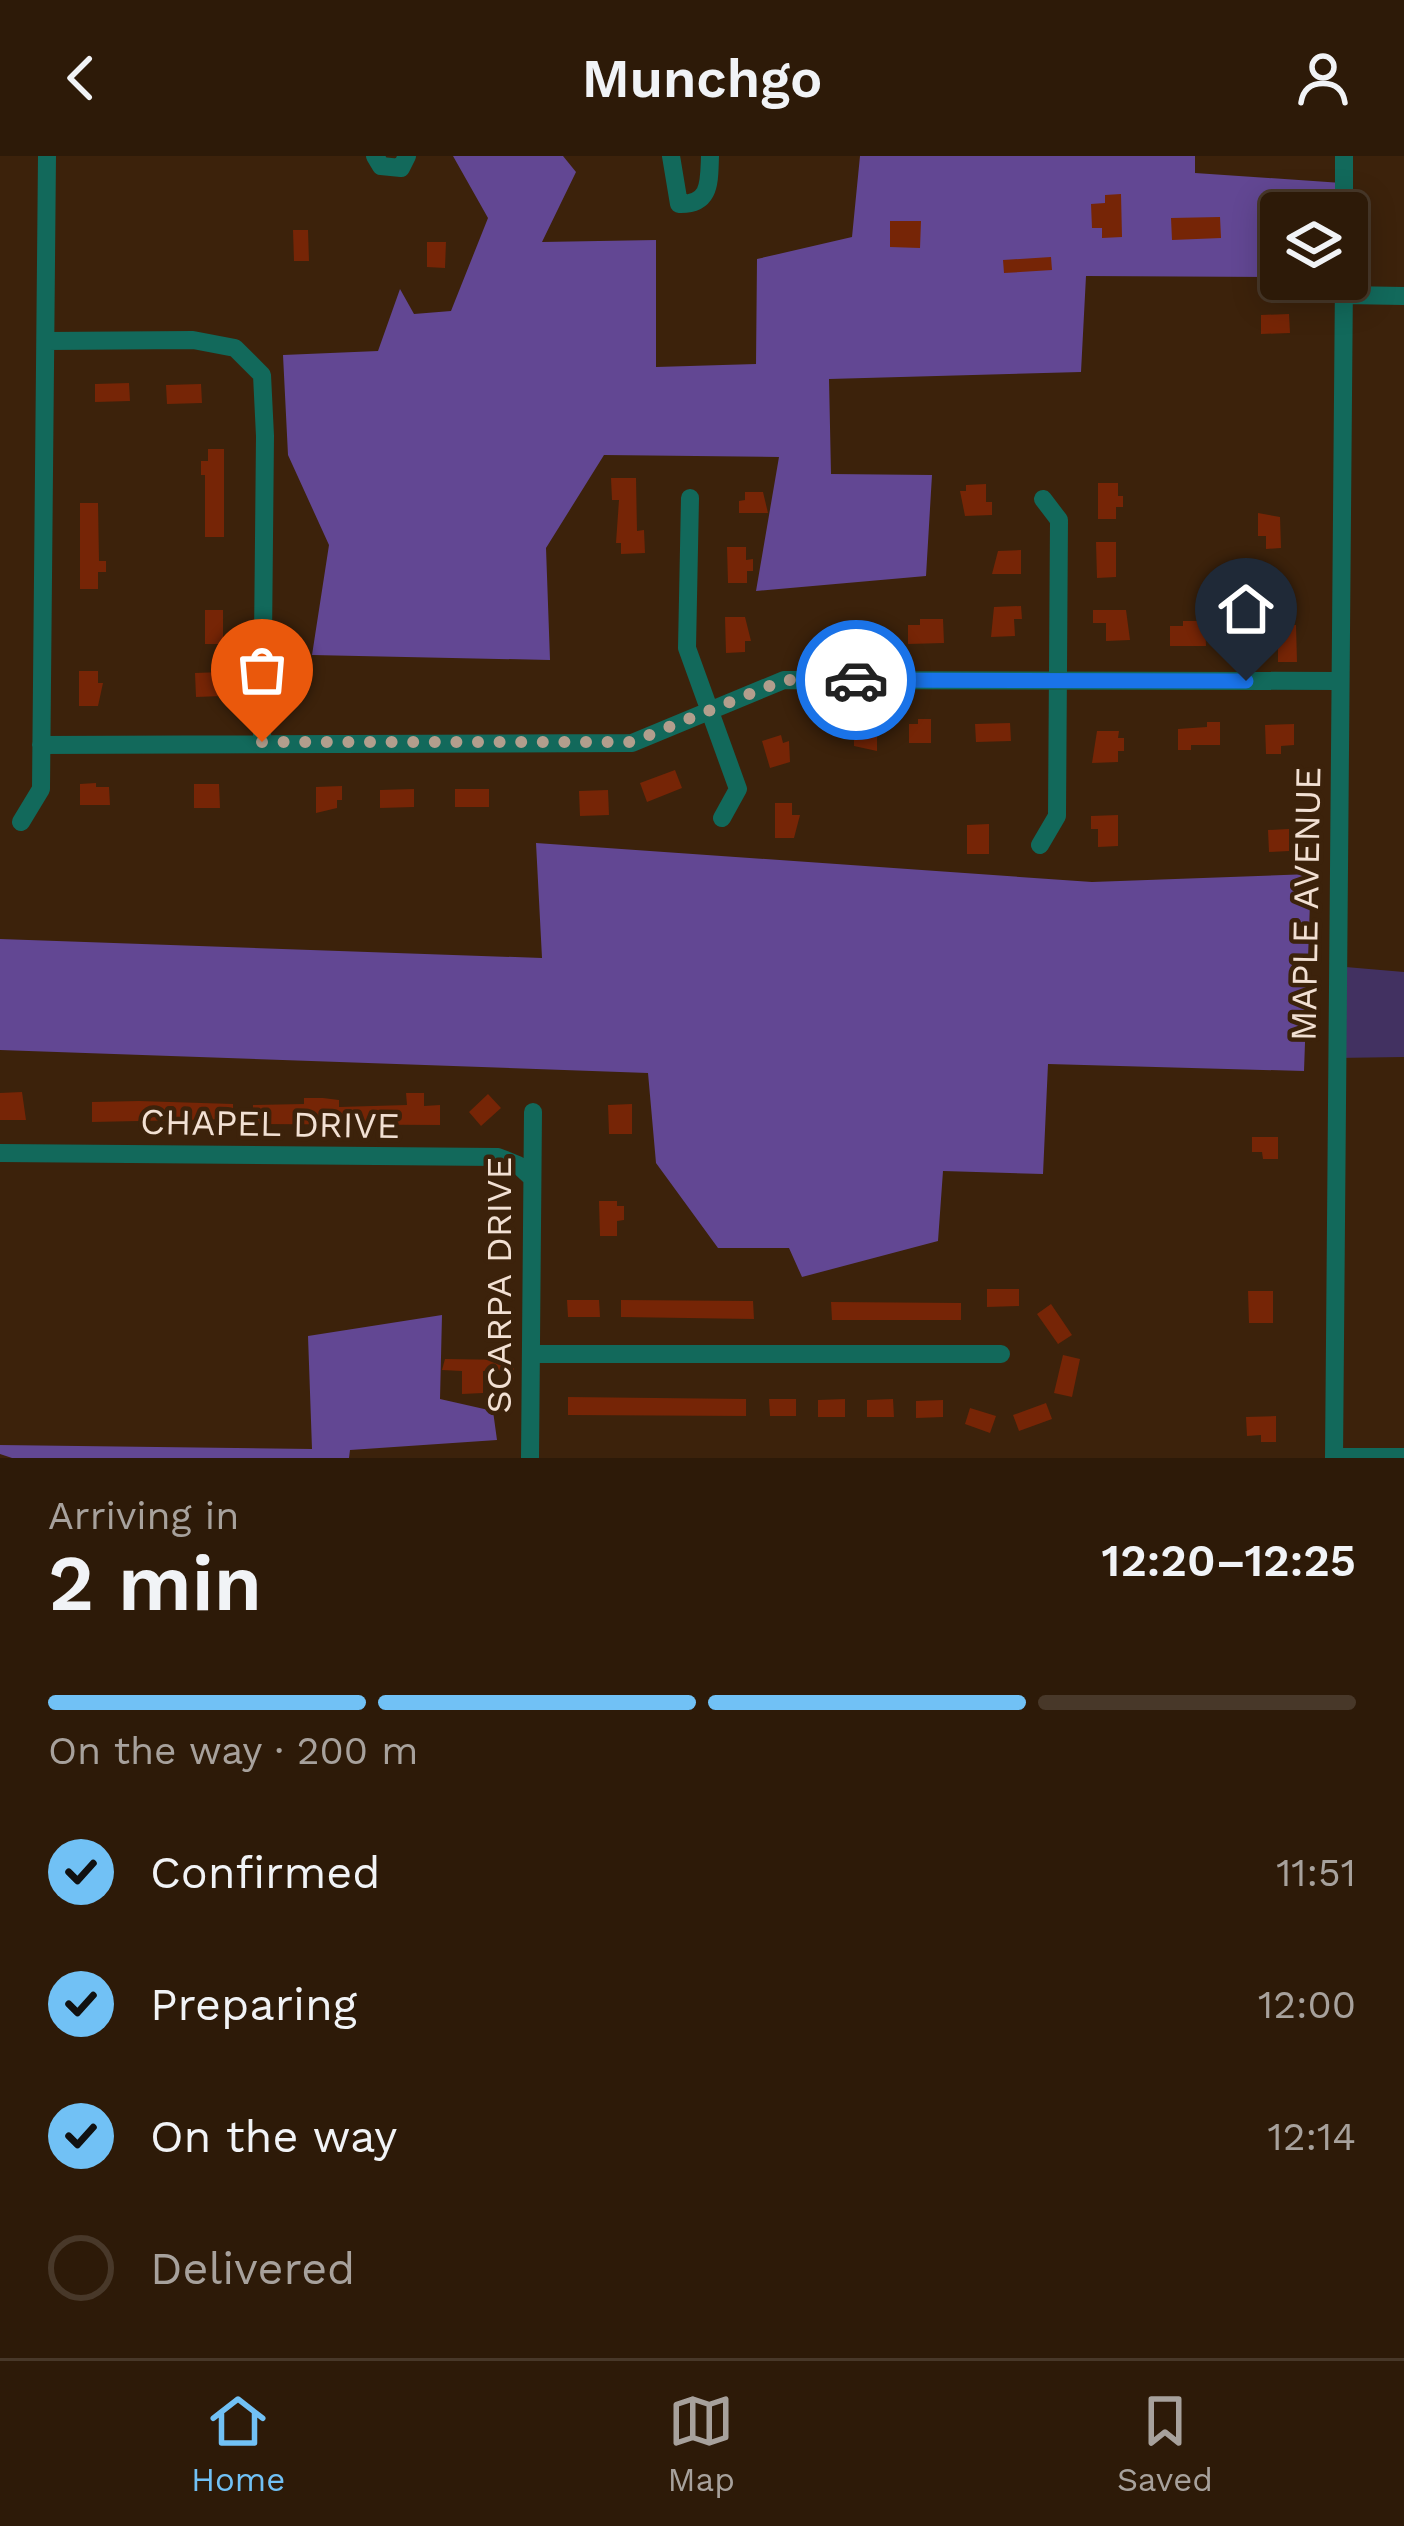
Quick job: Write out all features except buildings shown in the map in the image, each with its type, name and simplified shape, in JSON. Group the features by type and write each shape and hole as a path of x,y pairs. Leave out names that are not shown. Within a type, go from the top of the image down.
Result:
{"street":[{"path":"21,822 41,789 47,156"},
{"path":"375,156 381,166 400,168 406,156"},
{"path":"671,156 679,204 703,199 709,188 710,156"},
{"path":"1344,156 1344,192"},
{"path":"1368,291 1404,296"},
{"name":"MAPLE AVENUE","path":"1334,1458 1344,300"},
{"path":"46,341 193,340 235,349 262,375 262,742"},
{"path":"690,498 687,648 738,789 722,818"},
{"path":"1040,845 1058,816 1059,520 1043,500"},
{"path":"41,745 632,742 784,680 1340,681"},
{"name":"SCARPA DRIVE","path":"530,1458 533,1112"},
{"name":"CHAPEL DRIVE","path":"0,1153 498,1157 518,1165 532,1178"},
{"path":"531,1354 1001,1354"},
{"path":"1334,1458 1404,1457"}],"shaded area":[{"path":"453,156 563,156 576,172 542,242 656,240 656,367 756,364 757,259 852,237 860,156 1195,156 1195,173 1342,183 1342,192 1260,192 1260,277 1086,276 1081,372 829,379 831,474 932,475 926,576 756,591 779,457 604,455 546,548 550,660 312,655 329,545 288,455 283,355 378,351 400,289 414,314 451,311 488,218"},
{"path":"536,843 1092,882 1311,874 1304,1071 1048,1064 1043,1174 943,1171 938,1241 802,1277 789,1248 718,1248 656,1163 648,1073 0,1050 0,939 542,958"},
{"path":"1334,966 1404,972 1404,1057 1335,1058"},
{"path":"442,1315 440,1399 493,1411 497,1440 350,1450 349,1458 12,1458 0,1454 0,1445 312,1449 308,1336"}],"way so far":[{"path":"262,742 632,742 784,680 856,680"}],"route":[{"path":"856,680 1246,681"}]}
